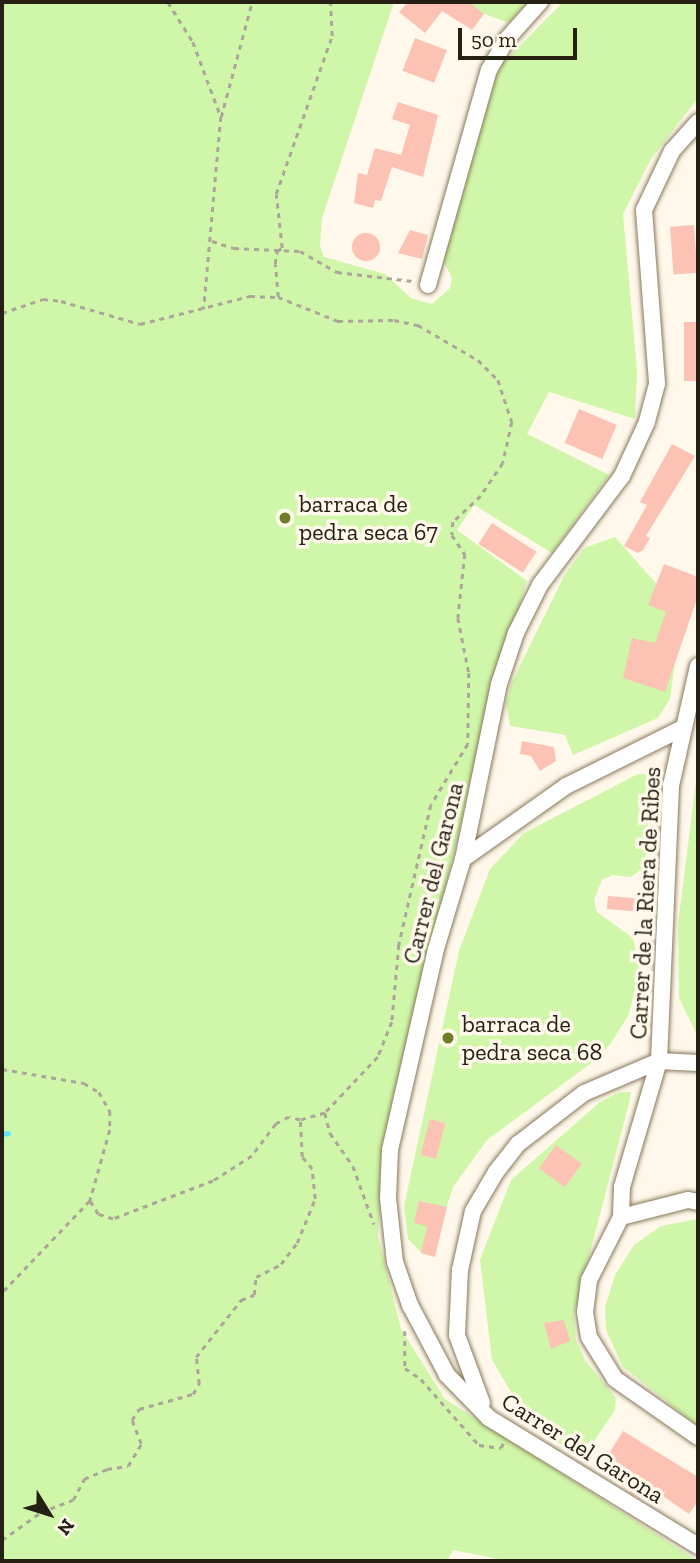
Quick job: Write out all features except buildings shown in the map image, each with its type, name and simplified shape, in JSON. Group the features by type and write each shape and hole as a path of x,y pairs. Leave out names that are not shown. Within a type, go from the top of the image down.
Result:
{"street":[{"path":"428,285 431,261 489,70 506,40 540,2"},
{"name":"Carrer del Garona","path":"698,122 671,151 644,210 657,384 647,422 622,476 540,585 516,634 499,684 463,859 436,949 390,1150 388,1198 395,1262 410,1306 447,1375 489,1418 698,1546"},
{"name":"Carrer de la Riera de Ribes","path":"621,1217 622,1187 659,1061 665,871 681,729 698,666"},
{"path":"463,859 566,786 681,729"},
{"path":"489,1418 468,1376 457,1335 460,1270 473,1211 518,1144 546,1119 583,1093 659,1061 698,1063"},
{"path":"698,1202 688,1200 621,1217 589,1280 585,1312 589,1337 615,1379 698,1437"}],"path":[{"path":"168,2 193,42 221,117"},
{"path":"204,309 221,117 252,2"},
{"path":"282,248 276,194 332,36 330,2"},
{"path":"212,241 234,248 282,248 300,251 337,272 428,285"},
{"path":"278,297 275,264 277,251 282,248"},
{"path":"2,313 43,299 61,301 140,324 250,296 278,297 338,321 394,320 418,325 451,342 498,380 512,422 503,463 481,496 453,522 452,535 465,554 458,618 469,673 471,715 468,744 431,805 399,946 392,1022 378,1057 361,1079 325,1113 300,1120 289,1117 276,1124 252,1156 173,1200 139,1206 113,1219 98,1213 90,1201"},
{"path":"2,1069 66,1078 99,1093 110,1111 110,1130 90,1201 2,1293"},
{"path":"2,1539 41,1512 73,1500 84,1479 128,1466 141,1444 132,1420 139,1409 193,1394 199,1384 196,1357 241,1300 254,1295 256,1277 281,1264 297,1243 315,1199 312,1169 302,1157 300,1120"}],"green space":[{"path":"2,2 394,2 322,218 320,246 324,257 385,274 411,298 432,304 450,288 452,278 442,258 499,67 563,2 698,2 698,98 651,159 623,214 637,370 635,419 549,392 527,434 609,475 552,553 474,505 457,530 527,581 498,672 385,1135 378,1236 401,1329 445,1399 698,1561 508,1561 453,1550 447,1561 2,1561"},
{"path":"468,2 527,2 509,23 482,13"},
{"path":"615,537 662,590 676,654 670,699 658,718 573,755 565,735 510,726 506,704 511,684 564,576 584,548"},
{"path":"698,765 698,1037 679,998 678,925"},
{"path":"638,774 651,774 646,857 641,869 631,877 613,875 602,880 594,900 597,912 633,938 640,972 628,1016 609,1046 590,1064 487,1140 453,1187 437,1236 423,1254 408,1239 404,1206 459,951 490,869 524,833"},
{"path":"620,1092 631,1092 629,1103 574,1314 576,1340 585,1360 616,1398 615,1410 594,1441 574,1454 527,1419 492,1360 480,1260 511,1180 600,1102"},
{"path":"698,1219 698,1426 623,1367 606,1330 605,1307 615,1275 634,1245 661,1226"}],"waterway":[{"path":"2,1134 8,1133"}],"place":[{"name":"barraca de pedra seca 67","path":"285,518"},
{"name":"barraca de pedra seca 68","path":"448,1038"}]}
